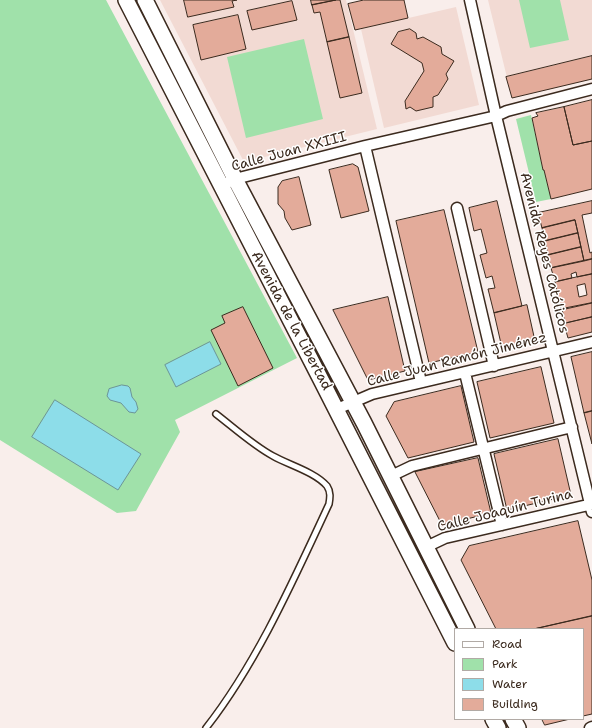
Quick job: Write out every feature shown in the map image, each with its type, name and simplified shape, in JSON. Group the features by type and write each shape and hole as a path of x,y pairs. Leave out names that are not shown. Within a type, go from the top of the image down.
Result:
{"main road":[{"name":"Avenida de la Libertad","path":"126,0 337,409 454,641"},
{"path":"145,0 235,179 391,476 466,628"}],"street":[{"name":"Avenida Reyes Católicos","path":"470,0 496,116 591,506"},
{"path":"496,116 507,111 592,90"},
{"name":"Calle Juan XXIII","path":"221,186 235,179 365,146 496,116"},
{"path":"365,146 421,382"},
{"path":"456,208 494,366"},
{"name":"Calle Juan Ramón Jiménez","path":"337,409 372,394 592,342"},
{"path":"466,373 502,525"},
{"path":"391,476 412,466 572,427"},
{"name":"Calle Joaquín Turina","path":"426,547 445,538 591,506"}],"lane":[{"path":"206,728 221,709 239,681 269,626 329,504 330,494 327,486 316,478 296,466 273,456 216,414"}],"shaded area":[{"path":"160,0 346,0 377,129 244,162"},
{"path":"488,0 592,0 592,79 512,98"},
{"path":"456,7 479,105 384,128 361,29"}],"green space":[{"path":"0,0 106,0 297,358 175,420 180,432 136,511 117,513 0,440"},
{"path":"519,0 560,0 569,40 530,48"},
{"path":"304,39 323,119 246,138 227,57"},
{"path":"531,115 551,199 536,202 516,119"}],"water":[{"path":"210,342 221,364 176,387 165,365"},
{"path":"122,385 130,388 132,397 136,402 138,409 135,413 129,412 121,403 110,400 107,396 109,389"},
{"path":"55,400 141,454 118,490 32,437"}],"building":[{"path":"184,0 237,0 232,1 234,7 188,17"},
{"path":"311,0 336,0 312,5"},
{"path":"340,0 349,37 327,42 320,12 314,13 312,5"},
{"path":"364,0 404,0 408,18 355,30 348,4"},
{"path":"292,1 297,20 252,30 247,11"},
{"path":"238,15 246,49 201,60 193,25"},
{"path":"410,29 416,33 417,39 423,37 441,47 442,54 454,61 446,74 448,79 438,95 433,97 433,107 416,111 410,107 406,109 405,101 424,71 422,63 391,44 398,32"},
{"path":"349,37 362,93 340,98 327,42"},
{"path":"592,56 592,79 512,98 506,77"},
{"path":"592,100 592,141 573,145 564,107"},
{"path":"564,107 573,145 592,141 592,189 551,199 532,118 538,116 536,113"},
{"path":"353,164 358,167 369,211 341,218 329,170"},
{"path":"299,177 311,225 292,230 285,218 284,211 278,204 278,187 282,181"},
{"path":"497,201 522,306 494,313 488,289 495,288 492,276 486,278 480,255 487,253 481,229 474,231 469,208"},
{"path":"592,201 592,213 582,215 590,253 592,252 592,259 584,261 575,220 542,228 538,213"},
{"path":"444,210 478,352 429,363 396,221"},
{"path":"575,220 578,233 545,241 542,228"},
{"path":"578,233 581,247 548,255 545,241"},
{"path":"581,247 584,261 551,268 548,255"},
{"path":"592,259 592,274 577,277 576,272 571,274 572,278 555,282 551,268"},
{"path":"592,274 592,303 561,310 555,282","holes":["585,284 587,295 579,297 577,286"]},
{"path":"388,297 405,371 368,380 333,310"},
{"path":"592,303 592,317 565,323 562,309"},
{"path":"527,305 535,341 502,348 494,313"},
{"path":"243,307 273,368 238,386 211,330 225,323 222,316"},
{"path":"592,317 592,332 568,338 564,324"},
{"path":"592,352 592,411 584,413 571,357"},
{"path":"541,367 554,423 490,438 477,382"},
{"path":"461,386 474,442 408,458 386,416 394,402"},
{"path":"592,411 592,444 584,413"},
{"path":"558,439 571,495 507,510 494,454"},
{"path":"478,458 491,513 442,525 415,472"},
{"path":"578,521 592,580 592,616 538,628 495,628 461,560 469,546"},
{"path":"592,616 592,714 584,716 584,628 538,628"},
{"path":"542,720 566,720 545,725"}]}
